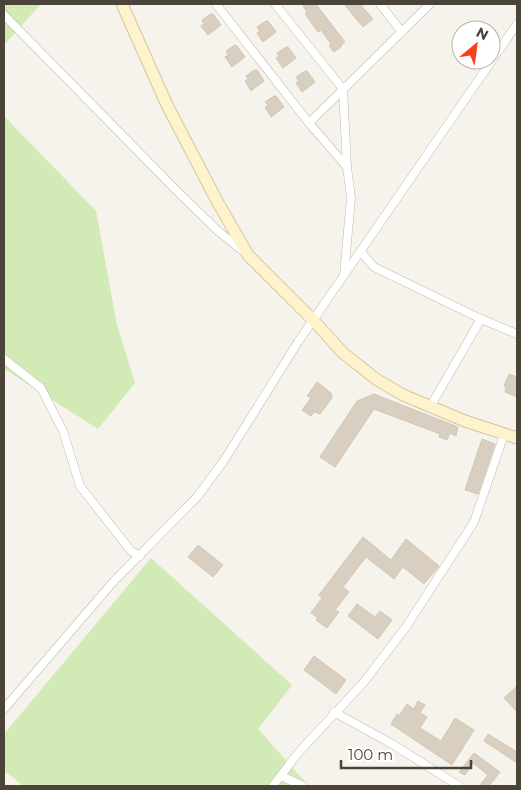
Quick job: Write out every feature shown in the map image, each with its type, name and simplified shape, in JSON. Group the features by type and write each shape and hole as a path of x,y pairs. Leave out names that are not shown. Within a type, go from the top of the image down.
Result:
{"street":[{"path":"122,4 168,105 216,201 248,255"},
{"path":"216,4 346,167"},
{"path":"275,4 343,89 346,167 351,198 344,276"},
{"path":"380,4 401,31"},
{"path":"309,123 430,4"},
{"path":"4,15 176,190 218,231 248,255 343,353 359,367 403,395 465,421 517,438"},
{"path":"4,709 113,582 202,490 223,462 298,342 517,24"},
{"path":"361,252 374,267 481,319 517,334"},
{"path":"430,407 481,319"},
{"path":"4,359 41,388 63,431 80,486 131,551 140,556"},
{"path":"272,786 334,712 364,682 406,627 474,522 504,435"},
{"path":"334,712 392,744 458,786"},
{"path":"281,776 303,786"}],"green space":[{"path":"4,4 41,4 4,45"},
{"path":"4,116 96,211 117,325 135,383 98,429 4,369"},
{"path":"151,558 292,685 258,729 309,786 24,786 4,771 4,734"}],"building":[{"path":"316,4 345,42 334,52 321,30 318,32 305,14 307,12 303,6"},
{"path":"344,4 360,4 373,19 363,27"},
{"path":"211,14 221,25 208,35 201,26 204,24 202,20"},
{"path":"266,21 276,32 263,42 257,33 260,31 257,27"},
{"path":"235,45 245,57 232,67 225,57 228,55 226,51"},
{"path":"286,47 296,58 283,68 276,58 279,56 277,53"},
{"path":"257,70 264,81 251,91 245,81 248,79 246,76"},
{"path":"305,71 315,82 302,92 296,83 299,81 296,77"},
{"path":"274,96 284,107 271,117 265,107 268,105 265,102"},
{"path":"509,374 517,377 517,397 505,392 506,387 504,386"},
{"path":"317,382 331,393 332,398 320,414 314,412 311,416 302,410 311,398 307,396"},
{"path":"374,394 458,427 456,436 450,433 447,440 439,437 440,434 374,409 335,467 320,457 357,401"},
{"path":"482,439 495,444 478,494 465,490"},
{"path":"363,537 391,560 406,539 439,566 424,584 403,567 394,579 366,557 343,587 349,592 335,610 339,612 327,628 316,620 318,618 311,613 322,598 319,595"},
{"path":"198,545 223,565 213,577 188,557"},
{"path":"357,604 375,617 380,611 392,620 378,639 348,616"},
{"path":"314,656 346,680 336,694 304,670"},
{"path":"517,686 517,712 504,698"},
{"path":"418,701 425,705 420,713 427,717 420,728 441,741 455,718 474,730 452,765 391,724 397,714 399,716 407,704 414,709"},
{"path":"488,734 517,752 517,763 484,741"},
{"path":"474,753 500,772 489,786 479,786 488,775 473,763 465,775 459,772"}]}
